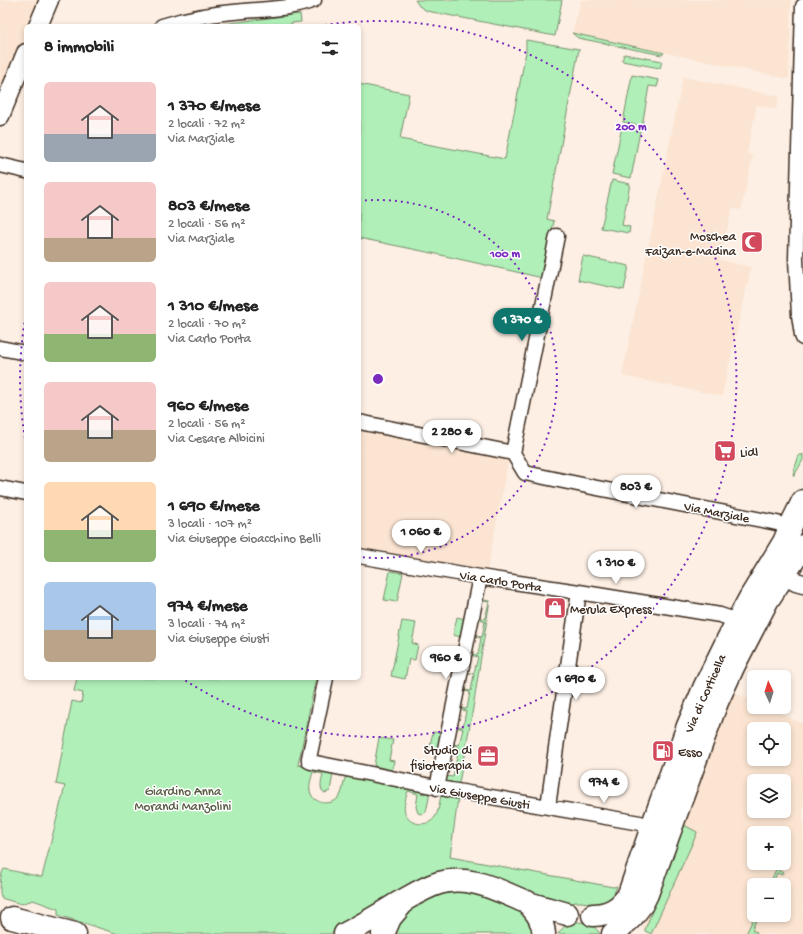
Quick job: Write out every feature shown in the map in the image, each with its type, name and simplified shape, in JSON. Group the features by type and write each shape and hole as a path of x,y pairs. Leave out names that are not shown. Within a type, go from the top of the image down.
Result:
{"main road":[{"name":"Via di Corticella","path":"593,915 605,922 613,934 632,917 642,904 647,894 717,702 734,665 770,596 794,579 795,548 803,501"},
{"name":"Via di Corticella","path":"345,934 423,889 440,883 452,881 464,881 491,887 527,902 567,914 580,912 601,915 614,909 625,901 633,883 690,720 705,686 753,593 795,548"},
{"path":"383,934 390,918 408,898"},
{"path":"527,902 539,917 544,934"},
{"path":"547,934 556,921 567,914"},
{"path":"6,917 62,934"},
{"path":"6,917 75,934"}],"street":[{"path":"39,24 49,0"},
{"path":"169,24 198,16 283,7 302,4 314,0"},
{"path":"803,6 796,259 799,314 803,338"},
{"path":"0,116 24,59"},
{"path":"0,165 24,171"},
{"path":"361,422 513,453 557,236"},
{"path":"0,348 24,353"},
{"name":"Via Marziale","path":"513,453 526,473 781,524 795,548"},
{"path":"0,488 24,493"},
{"name":"Via Carlo Porta","path":"361,556 720,615 738,621"},
{"path":"437,788 480,577"},
{"path":"548,807 579,592"},
{"name":"Via Giuseppe Giusti","path":"326,680 310,760 311,762 437,788 640,823 652,827"}],"shaded area":[{"path":"0,0 42,0 32,24 24,24 24,41 0,95"},
{"path":"581,0 791,0 789,79 572,33"},
{"path":"683,77 779,96 776,109 757,105 747,153 753,155 741,210 732,208 720,260 751,267 722,396 622,376"},
{"path":"361,428 509,457 487,571 361,549"},
{"path":"732,691 747,698 747,714 781,714 803,724 803,934 651,934 642,930 651,910"}],"green space":[{"path":"415,0 562,0 555,36 427,11 419,6"},
{"path":"300,14 301,22 291,24 222,24"},
{"path":"572,33 664,53 662,55 578,38"},
{"path":"526,40 579,49 547,219 554,221 543,278 361,238 361,84 409,94 400,139 505,159 526,52"},
{"path":"624,54 662,61 660,68 622,61"},
{"path":"632,75 659,80 657,87 649,86 642,126 623,122"},
{"path":"622,127 640,131 631,178 612,174"},
{"path":"612,180 630,184 622,225 630,227 629,233 601,228"},
{"path":"583,256 629,266 624,290 578,280"},
{"path":"803,454 803,460 794,476 793,474 799,455"},
{"path":"390,571 403,573 397,602 384,600"},
{"path":"484,600 490,600 472,714 459,783 462,784 447,784 445,781 445,776 453,777 459,747 452,744 459,745 463,729 456,726 463,727 466,711 459,709 467,709 470,692 463,690 471,691 474,674 467,673 474,673 478,657 470,654 478,655 481,638 474,636 482,637 485,621 478,617 485,619 489,602"},
{"path":"457,617 465,619 461,637 453,635"},
{"path":"402,621 416,623 412,643 418,645 415,660 409,659 405,679 391,676"},
{"name":"Giardino Anna Morandi Manzolini","path":"77,680 316,680 298,765 331,772 333,774 330,791 325,793 321,787 323,774 313,772 310,789 313,798 325,803 329,803 337,799 341,794 345,778 350,776 421,791 421,793 424,794 425,792 429,794 426,812 422,814 418,813 416,807 418,794 408,791 404,810 410,820 418,824 423,824 428,823 435,817 441,796 443,795 458,798 450,857 613,887 617,886 613,896 615,899 601,905 576,902 564,905 484,877 330,934 118,934 58,915 58,909 33,900 21,904 1,898 0,881 4,869 42,877 65,786 56,784 72,701 81,703 83,693 74,691"},
{"path":"433,732 442,733 438,752 429,750"},
{"path":"379,738 393,740 389,760 394,761 392,770 374,765"},
{"path":"684,825 697,833 651,934 645,930"},
{"path":"776,870 783,873 782,875 777,873 775,878 772,878"},
{"path":"469,889 523,911 539,934 390,934 407,910 431,894"},
{"path":"576,922 596,928 600,934 558,934 561,929"},
{"path":"752,922 755,922 752,930 757,932 756,934 746,934"}],"place":[{"name":"Moschea Faizan-e-Madina","path":"752,242"},
{"name":"Lidl","path":"725,451"},
{"name":"Merula Express","path":"555,608"},
{"name":"Esso","path":"663,751"},
{"name":"Studio di fisioterapia","path":"488,756"}]}
